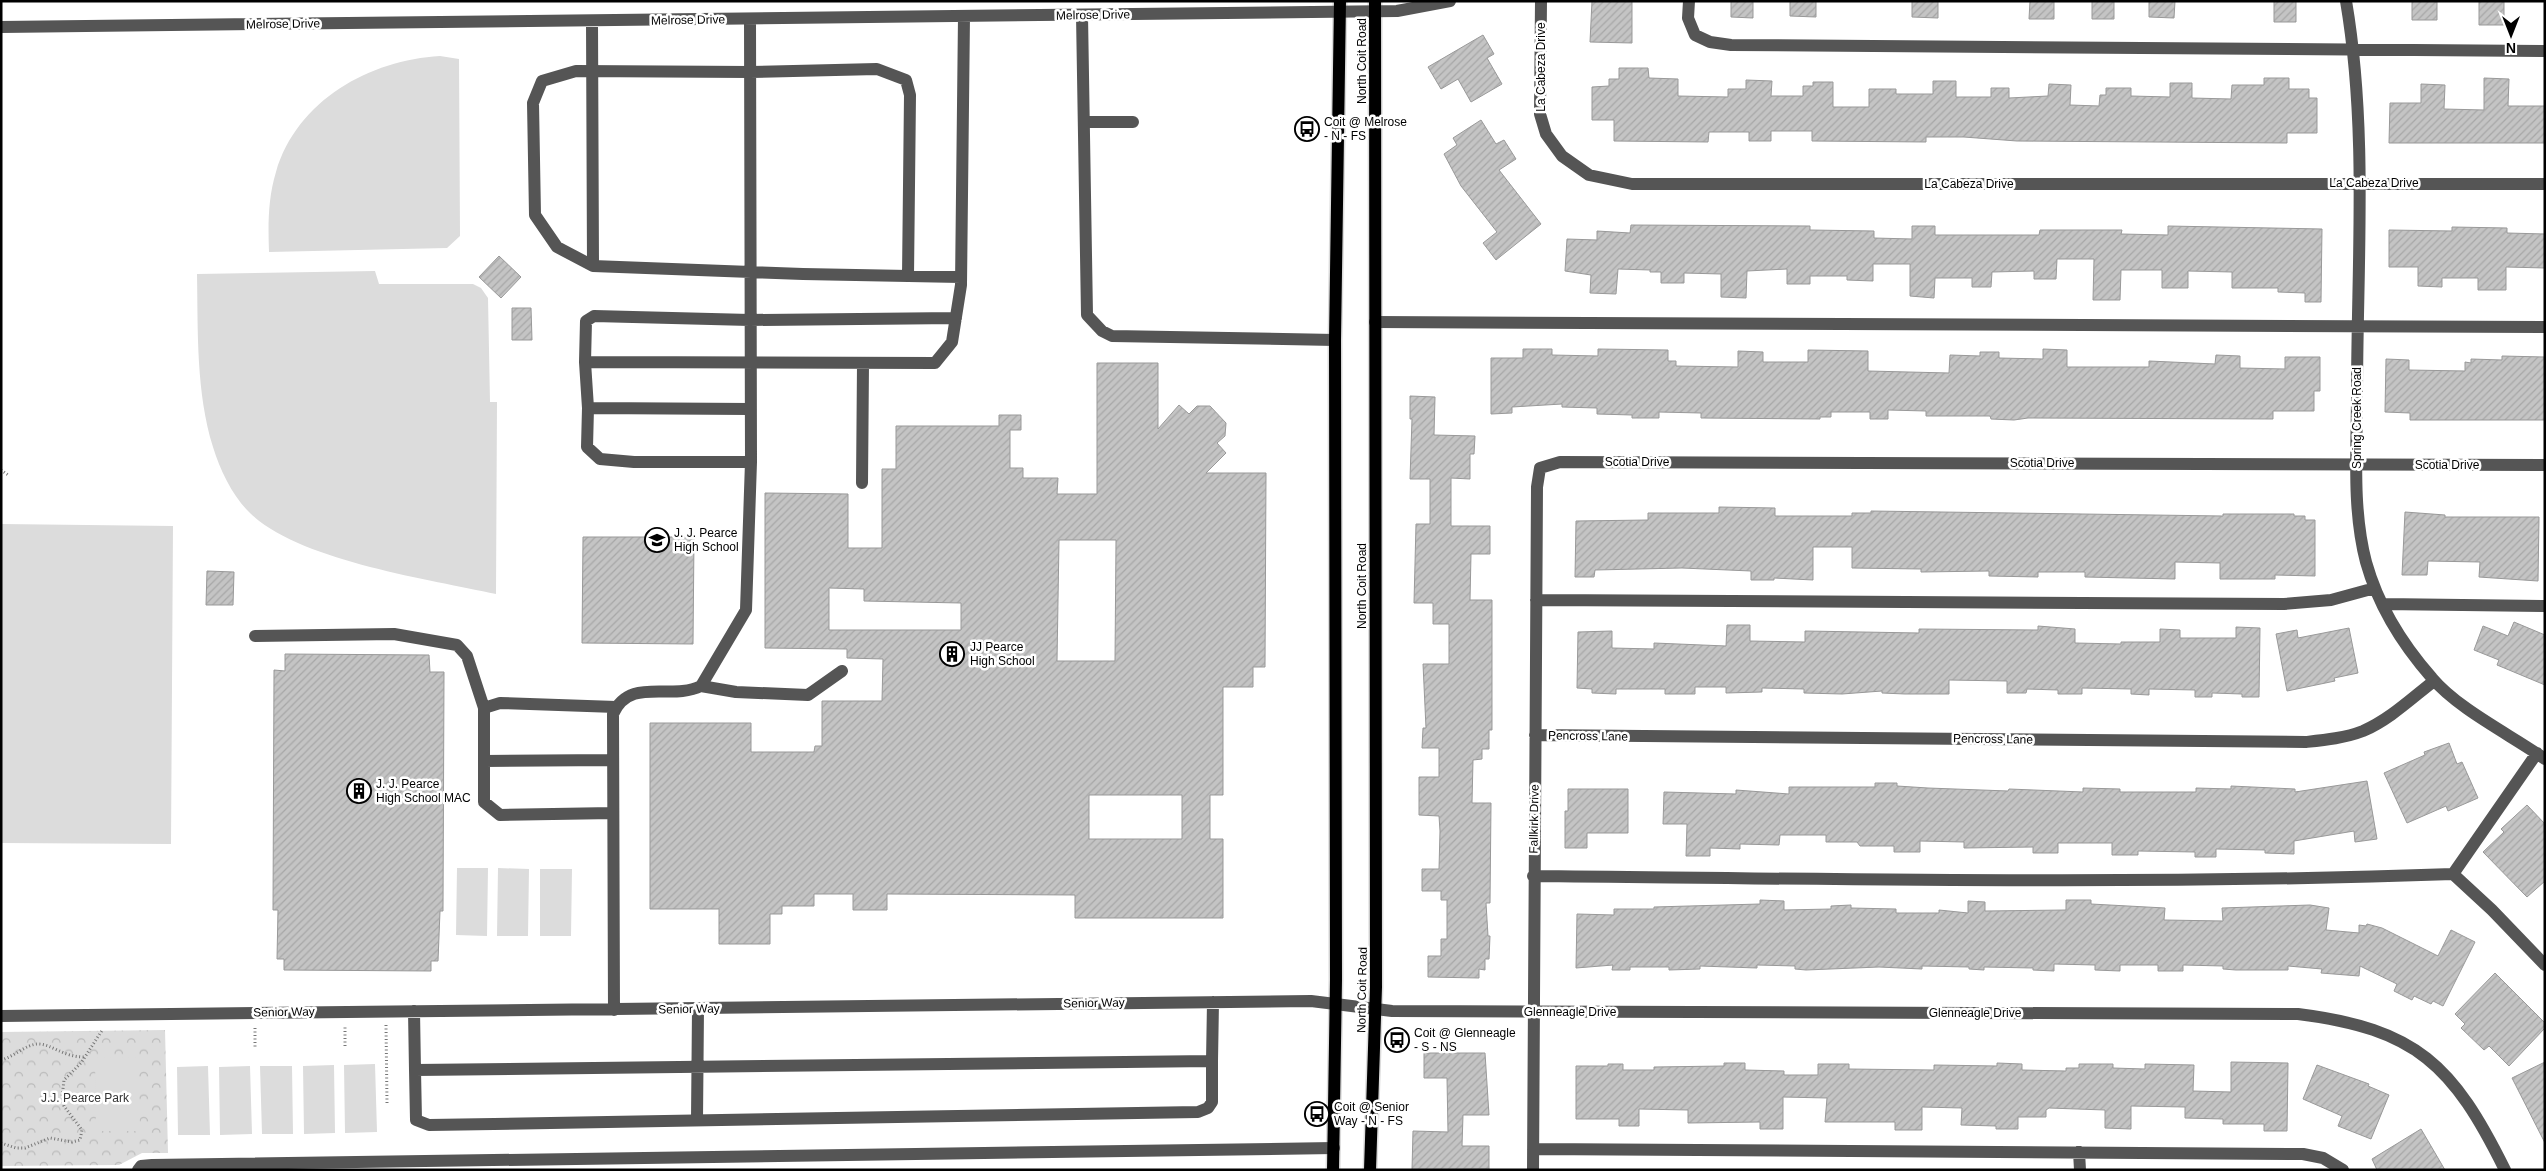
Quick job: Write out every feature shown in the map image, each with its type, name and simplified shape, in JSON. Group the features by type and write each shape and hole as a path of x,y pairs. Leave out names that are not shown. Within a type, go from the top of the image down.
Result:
{"main road":[{"name":"North Coit Road","path":"1370,1170 1376,1010 1375,6"},
{"name":"North Coit Road","path":"1333,1170 1335,1004 1335,340 1340,7"}],"street":[{"name":"Melrose Drive","path":"1,28 1082,15 1375,6 1412,10 1450,1"},
{"name":"La Cabeza Drive","path":"1541,1 1540,114 1546,134 1562,156 1589,175 1632,184 2358,182 2545,184"},
{"path":"1689,1 1688,18 1694,35 1710,42 1731,45 2545,51"},
{"name":"Spring Creek Road","path":"2346,1 2354,50 2358,182 2357,464 2359,531 2375,588 2394,628 2434,680 2460,702 2541,756"},
{"path":"1082,15 1087,315 1097,328 1112,336 1335,340"},
{"path":"586,362 750,364 935,363 952,342 961,276 964,16"},
{"path":"701,686 746,610 751,462 750,19"},
{"path":"592,21 594,71 593,266"},
{"path":"908,276 910,95 906,80 877,69 750,72 576,71 542,81 533,104 535,215 556,247 593,266 750,270 803,274 908,276 961,276"},
{"path":"1084,122 1133,122"},
{"path":"751,462 634,462 600,460 586,447 588,408 586,321 594,316 750,320 956,318"},
{"path":"1375,322 2545,327"},
{"path":"862,483 863,364"},
{"path":"588,408 750,409"},
{"name":"Scotia Drive","path":"1540,468 1560,462 2545,465"},
{"name":"Fallkirk Drive","path":"1533,1170 1533,876 1537,487 1540,468"},
{"path":"1536,600 2284,604 2331,600 2375,588"},
{"path":"2382,604 2545,606"},
{"path":"255,636 394,634 457,645 467,656 484,708 484,802 500,815 613,813"},
{"path":"614,1010 612,714 618,701 636,692 690,691 701,686 736,692 808,695 842,671"},
{"name":"Pencross Lane","path":"1535,735 2306,742 2335,739 2364,731 2385,718 2434,680"},
{"path":"484,708 500,703 616,707"},
{"path":"2453,874 2541,756"},
{"path":"484,761 613,760"},
{"path":"1533,876 1936,880 2339,878 2453,874 2492,910 2545,964"},
{"name":"Senior Way","path":"1,1016 1311,1001 1376,1010"},
{"path":"414,1011 416,1120 429,1126 697,1119 1198,1112 1208,1108 1212,1102 1213,1002"},
{"path":"697,1119 698,1009"},
{"name":"Glenneagle Drive","path":"1376,1010 2288,1014 2335,1019 2369,1028 2406,1044 2439,1067 2462,1094 2483,1125 2505,1170"},
{"path":"416,1070 1212,1061"},
{"path":"138,1170 141,1166 162,1165 1334,1148"},
{"path":"1533,1149 2303,1154 2323,1158 2343,1170"},
{"path":"2079,1152 2080,1170"}],"path":[{"path":"1,470 8,475"},
{"path":"386,1024 387,1103"},
{"path":"345,1025 345,1046"},
{"path":"255,1026 255,1047"},
{"path":"1,1143 16,1148 25,1148 50,1138 72,1142 80,1140 82,1130 64,1106 62,1089 68,1073 85,1058 103,1028"},
{"path":"1,1060 12,1058 35,1044 44,1045 68,1056 85,1058"}],"green space":[{"path":"440,56 459,59 460,236 447,248 269,252 269,212 273,182 286,147 301,124 319,105 340,88 363,75 414,59"},
{"path":"375,271 379,284 473,284 481,288 488,298 490,402 497,402 496,594 367,566 300,544 272,530 244,507 223,474 216,456 203,405 199,362 197,274"},
{"path":"1,524 173,526 171,844 1,843"},
{"path":"457,868 488,868 487,936 456,935"},
{"path":"498,868 529,869 528,936 497,936"},
{"path":"540,869 572,869 571,936 540,936"},
{"name":"J.J. Pearce Park","path":"165,1030 168,1153 142,1153 119,1165 1,1166 1,1032"},
{"path":"138,1057 140,1131 96,1131 95,1058"},
{"path":"375,1064 377,1132 345,1133 344,1065"},
{"path":"334,1065 335,1133 304,1134 303,1066"},
{"path":"208,1066 210,1135 178,1135 177,1067"},
{"path":"250,1066 252,1134 220,1135 219,1067"},
{"path":"260,1066 292,1066 293,1134 262,1134"}],"building":[{"path":"1592,1 1632,1 1632,43 1590,42"},
{"path":"1731,1 1753,1 1753,18 1731,17"},
{"path":"1790,1 1816,1 1816,17 1790,16"},
{"path":"1912,1 1938,1 1938,18 1912,17"},
{"path":"2030,1 2054,1 2054,19 2029,19"},
{"path":"2092,1 2114,1 2114,19 2092,19"},
{"path":"2149,1 2175,1 2174,18 2149,17"},
{"path":"2274,1 2296,1 2296,22 2274,22"},
{"path":"2412,1 2437,1 2437,20 2412,20"},
{"path":"2479,1 2504,1 2504,25 2479,25"},
{"path":"1483,35 1494,54 1487,58 1502,84 1471,102 1458,79 1441,89 1428,67"},
{"path":"1619,68 1648,68 1649,78 1678,79 1678,96 1728,97 1728,89 1746,89 1746,80 1772,81 1771,96 1803,96 1803,86 1813,86 1813,82 1833,82 1833,107 1869,107 1869,89 1896,89 1896,94 1933,94 1933,81 1956,81 1956,97 1991,97 1991,88 2009,88 2009,98 2048,96 2049,84 2071,85 2070,105 2099,106 2100,95 2106,95 2106,88 2131,88 2131,96 2170,97 2170,83 2192,83 2192,98 2231,99 2232,85 2264,85 2264,78 2289,78 2289,89 2309,89 2309,98 2317,98 2317,133 2287,133 2287,143 2017,141 1964,137 1926,137 1926,142 1812,141 1812,131 1771,131 1771,141 1749,141 1749,132 1709,132 1708,142 1614,141 1614,120 1592,120 1592,87 1609,86 1609,79 1619,79"},
{"path":"2484,78 2509,79 2508,106 2545,106 2545,143 2389,143 2390,103 2421,103 2421,84 2445,85 2444,109 2484,110"},
{"path":"1481,120 1496,144 1504,140 1516,159 1499,170 1541,224 1496,260 1483,243 1497,232 1461,186 1444,154 1457,145 1453,138"},
{"path":"1631,225 1810,226 1810,230 1874,231 1874,238 1912,239 1912,226 1935,226 1935,235 2039,235 2040,230 2122,230 2121,234 2168,235 2168,226 2322,229 2321,302 2305,302 2305,293 2278,292 2278,288 2232,288 2232,272 2188,271 2188,288 2162,288 2162,270 2121,270 2120,300 2093,300 2094,259 2057,259 2056,279 2034,279 2034,271 1992,272 1991,287 1972,287 1972,278 1935,278 1934,298 1910,296 1910,264 1873,264 1873,281 1847,280 1847,276 1810,276 1810,284 1787,284 1787,269 1747,271 1746,298 1721,297 1721,274 1684,273 1684,283 1661,283 1661,272 1618,269 1616,294 1590,293 1591,275 1565,271 1567,239 1597,240 1597,231 1630,233"},
{"path":"2452,227 2507,228 2507,233 2545,234 2545,268 2506,267 2506,290 2478,290 2478,278 2442,278 2442,287 2418,286 2418,267 2389,267 2389,230 2452,231"},
{"path":"499,256 521,277 501,298 479,277"},
{"path":"512,308 531,308 532,340 512,340"},
{"path":"1523,349 1552,349 1552,355 1598,356 1598,349 1668,350 1668,361 1676,361 1676,366 1738,367 1738,351 1763,352 1763,362 1808,362 1808,350 1868,351 1868,371 1949,373 1950,355 1980,356 1980,352 1999,352 1999,358 2043,359 2043,349 2067,350 2067,367 2149,367 2149,361 2215,364 2216,355 2240,356 2240,368 2285,369 2285,357 2320,357 2320,391 2314,391 2314,411 2273,411 2273,419 2028,418 2014,420 1991,419 1990,416 1926,416 1926,411 1888,410 1888,419 1870,419 1870,412 1831,412 1831,417 1820,417 1820,419 1701,418 1701,413 1659,412 1659,418 1632,418 1632,415 1597,414 1597,408 1562,407 1562,404 1512,407 1512,413 1491,414 1491,358 1523,358"},
{"path":"2502,356 2545,357 2545,420 2410,420 2410,413 2385,412 2386,359 2409,360 2409,370 2465,371 2465,362 2471,363 2471,359 2502,360"},
{"name":"JJ Pearce High School","path":"1097,363 1158,363 1158,429 1179,405 1189,414 1197,406 1210,406 1226,423 1225,436 1217,443 1226,453 1206,473 1266,473 1265,667 1253,667 1253,687 1223,687 1223,795 1210,795 1210,839 1223,839 1223,918 1075,918 1075,895 887,894 887,910 853,910 853,894 814,894 814,906 782,906 782,914 770,914 770,944 719,944 719,909 650,909 650,723 751,723 751,752 814,752 815,746 822,746 822,701 882,701 883,659 847,658 847,649 765,648 765,493 848,494 848,548 882,548 882,469 896,469 896,426 999,426 999,415 1021,415 1021,430 1010,430 1010,468 1023,468 1023,478 1058,478 1057,494 1097,494","holes":["1059,540 1116,540 1115,661 1057,661","829,588 864,589 864,601 961,603 961,630 829,630","1089,795 1182,795 1182,839 1089,839"]},
{"path":"1410,396 1435,397 1434,435 1475,436 1474,454 1470,454 1470,479 1451,478 1451,526 1490,526 1490,554 1471,554 1470,600 1492,600 1492,730 1489,730 1489,749 1482,749 1482,759 1473,760 1472,803 1491,803 1490,903 1486,903 1488,936 1490,936 1489,959 1485,959 1485,970 1479,969 1479,978 1428,977 1428,956 1441,956 1441,939 1447,939 1447,900 1441,900 1441,891 1422,891 1422,869 1439,869 1440,831 1439,816 1419,815 1419,777 1439,777 1439,748 1422,748 1423,728 1426,728 1423,664 1449,664 1449,624 1433,624 1433,603 1414,603 1416,524 1430,524 1430,479 1410,479 1412,419 1410,419"},
{"path":"1719,507 1775,508 1775,516 1852,516 1852,513 1871,513 1871,511 2223,516 2223,514 2294,514 2294,516 2305,516 2305,520 2315,520 2315,576 2275,575 2275,579 2220,579 2220,563 2175,562 2175,579 2085,577 2085,572 2038,572 2038,577 1989,576 1989,571 1921,572 1921,569 1852,568 1852,547 1813,547 1813,580 1774,578 1774,580 1751,580 1751,571 1682,568 1595,570 1594,577 1575,577 1576,521 1648,520 1648,513 1719,513"},
{"path":"2405,512 2445,515 2445,517 2539,517 2538,581 2479,577 2480,562 2428,561 2427,575 2402,575"},
{"path":"583,537 694,537 693,644 582,643"},
{"path":"207,571 234,572 233,605 206,605"},
{"path":"2514,622 2545,635 2545,685 2497,665 2499,660 2474,650 2483,626 2508,636"},
{"path":"1727,625 1750,625 1750,641 1805,642 1805,631 1919,633 1919,629 2038,630 2038,626 2075,629 2075,643 2121,644 2121,642 2160,642 2160,629 2180,630 2180,638 2236,638 2236,627 2260,628 2259,697 2242,697 2242,694 2212,693 2212,697 2195,697 2195,690 2149,689 2149,695 2131,694 2131,689 2082,688 2082,694 2058,694 2058,690 2027,689 2026,693 2007,693 2007,681 1949,680 1949,694 1882,693 1882,691 1842,694 1804,693 1804,689 1762,688 1762,692 1726,693 1726,687 1695,687 1695,694 1665,694 1665,689 1616,689 1616,694 1592,693 1592,689 1577,688 1578,632 1612,631 1612,648 1654,649 1654,643 1726,646"},
{"path":"2349,628 2358,673 2334,678 2335,681 2287,691 2276,634 2297,630 2298,638"},
{"name":"J. J. Pearce High School MAC","path":"285,654 429,655 430,672 444,672 443,911 440,911 438,961 431,961 431,971 284,970 284,959 277,959 278,910 273,910 274,670 285,671"},
{"path":"2449,743 2457,764 2462,762 2478,798 2448,811 2446,806 2407,823 2384,773 2425,755 2424,752"},
{"path":"2367,781 2377,839 2355,842 2354,831 2294,841 2294,854 2265,853 2265,850 2216,849 2216,857 2195,857 2195,852 2138,851 2138,855 2112,855 2112,843 2058,843 2058,853 2033,853 2033,847 1964,848 1964,842 1920,841 1920,852 1894,852 1894,846 1860,846 1857,842 1826,842 1826,835 1780,835 1779,845 1740,844 1740,849 1710,848 1710,856 1686,856 1687,824 1663,824 1664,792 1736,794 1736,790 1789,794 1789,787 1875,787 1875,783 1897,783 1897,786 2008,791 2009,789 2083,792 2083,788 2120,789 2120,792 2196,792 2196,788 2231,789 2231,786 2295,789 2295,792"},
{"path":"1568,789 1628,789 1628,833 1587,833 1587,848 1565,848 1565,811 1568,811"},
{"path":"2527,805 2545,824 2545,881 2527,897 2483,852 2504,832 2501,829"},
{"path":"1760,900 1784,901 1784,910 1831,909 1831,906 1851,905 1851,908 1896,909 1896,913 1939,913 1939,910 1968,913 1968,901 1985,902 1985,911 2066,910 2066,900 2091,900 2091,904 2165,908 2164,920 2223,921 2222,908 2310,905 2329,908 2326,930 2359,933 2359,925 2366,926 2367,924 2382,928 2438,956 2451,930 2475,942 2443,1006 2433,1001 2431,1004 2414,996 2412,1000 2394,991 2397,984 2360,966 2359,976 2321,973 2322,969 2288,966 2288,970 2236,970 2223,969 2223,966 2183,965 2183,971 2158,971 2158,965 2120,965 2120,971 2095,970 2095,965 2054,964 2054,971 2033,970 2033,968 1984,967 1984,970 1969,969 1969,967 1922,966 1922,969 1879,967 1806,970 1795,969 1795,966 1757,965 1757,968 1700,966 1700,969 1669,970 1669,967 1630,967 1630,970 1612,970 1613,965 1576,968 1577,914 1614,915 1614,909 1760,904"},
{"path":"2495,973 2545,1023 2545,1028 2509,1066 2489,1046 2484,1050 2461,1028 2465,1024 2455,1014"},
{"path":"1424,1053 1485,1053 1489,1115 1463,1115 1462,1146 1489,1146 1489,1169 1412,1170 1413,1131 1448,1132 1447,1078 1424,1078"},
{"path":"2231,1062 2288,1063 2287,1131 2264,1131 2264,1124 2223,1124 2223,1119 2185,1118 2185,1107 2131,1106 2131,1129 2105,1128 2105,1110 2049,1108 2046,1110 2046,1117 2018,1117 2018,1129 1996,1129 1996,1126 1961,1125 1962,1108 1922,1107 1922,1130 1895,1130 1895,1122 1825,1122 1827,1098 1783,1097 1783,1129 1760,1129 1760,1122 1688,1123 1688,1110 1639,1109 1639,1126 1619,1126 1619,1119 1576,1119 1576,1066 1623,1064 1623,1070 1654,1070 1654,1067 1724,1066 1724,1063 1745,1063 1745,1070 1784,1071 1784,1075 1818,1075 1818,1064 1849,1064 1849,1069 1934,1070 1934,1065 1997,1066 1997,1063 2022,1064 2022,1070 2066,1071 2066,1068 2079,1068 2079,1064 2113,1064 2113,1068 2145,1069 2145,1064 2194,1065 2193,1091 2231,1092"},
{"path":"2545,1062 2545,1143 2512,1078"},
{"path":"2317,1065 2369,1084 2368,1086 2389,1095 2371,1139 2338,1126 2342,1116 2303,1099"},
{"path":"2421,1129 2445,1170 2377,1170 2372,1159"}],"place":[{"name":"Coit @ Melrose - N - FS","path":"1307,129"},
{"name":"J. J. Pearce High School","path":"657,540"},
{"name":"JJ Pearce High School","path":"952,654"},
{"name":"J. J. Pearce High School MAC","path":"359,791"},
{"name":"Coit @ Glenneagle - S - NS","path":"1397,1040"},
{"name":"Coit @ Senior Way - N - FS","path":"1317,1114"}]}
